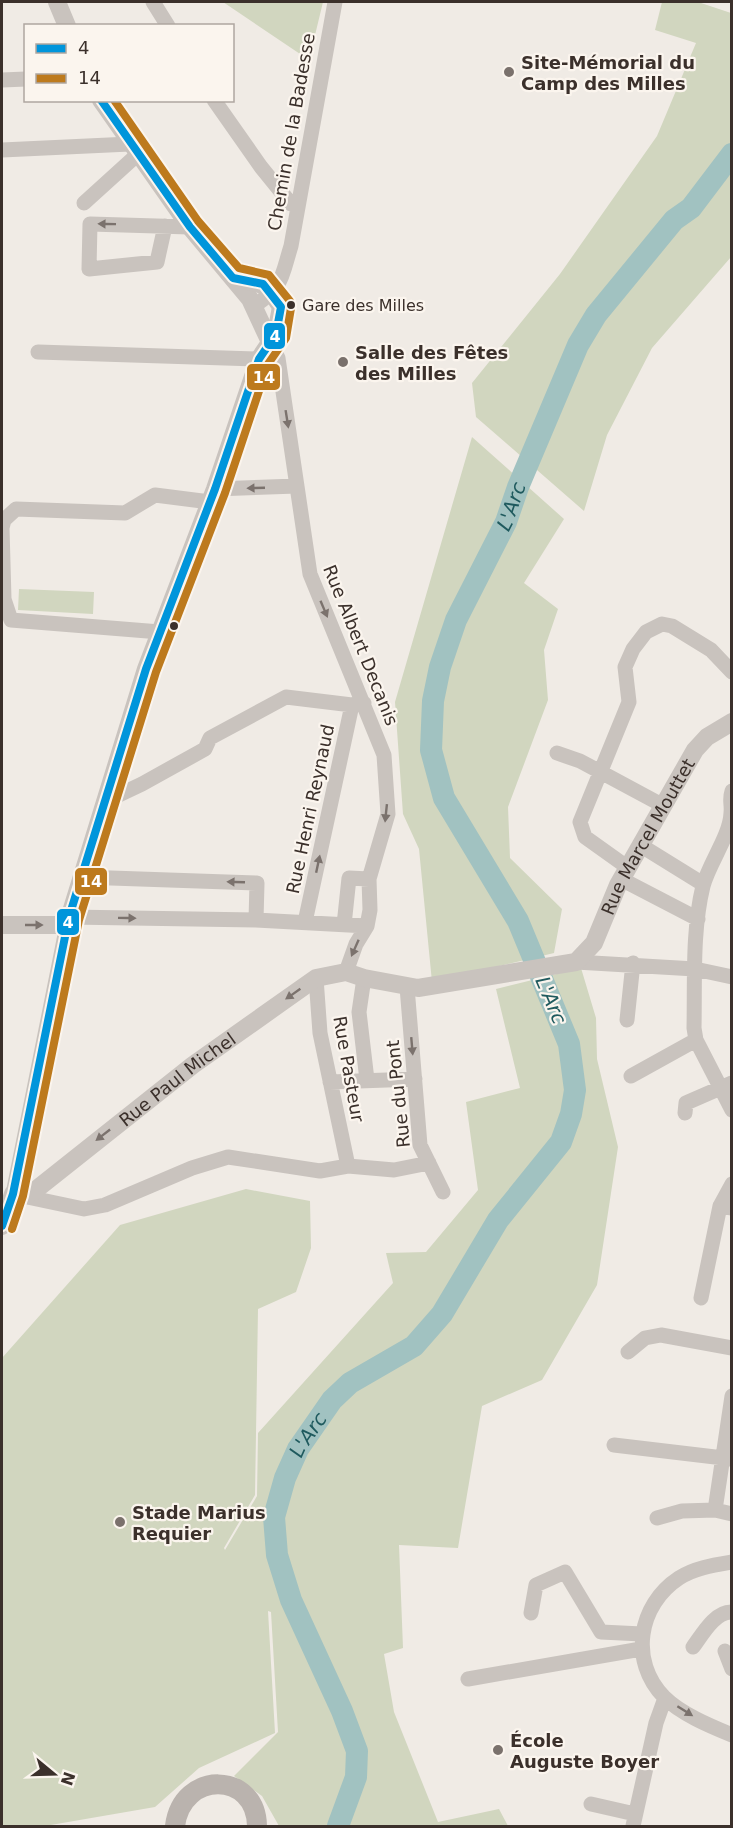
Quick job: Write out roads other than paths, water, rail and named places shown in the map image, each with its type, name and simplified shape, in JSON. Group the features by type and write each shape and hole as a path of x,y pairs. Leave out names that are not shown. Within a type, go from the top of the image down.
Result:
{"main road":[{"path":"157,1827 176,1820 183,1801 193,1791 218,1784 239,1791 248,1799 255,1810 258,1826"}],"street":[{"path":"57,2 66,24"},
{"path":"153,2 167,24"},
{"name":"Chemin de la Badesse","path":"254,306 284,268 291,246 296,206 335,2"},
{"path":"2,80 24,80"},
{"path":"102,102 190,226 254,306 270,342"},
{"path":"215,102 261,167 291,204 296,206"},
{"path":"2,150 134,149"},
{"path":"84,203 134,149"},
{"path":"165,226 157,262 89,269 90,224 190,226"},
{"path":"2,1226 68,921 104,802 160,632 213,496 259,359 276,334 281,307 268,288 233,278"},
{"name":"Rue Albert Decanis","path":"270,342 278,358 310,574 358,704 384,755 388,814 369,879 370,910 367,926"},
{"path":"38,352 259,359"},
{"path":"160,632 11,620 4,599 2,528 4,520 16,509 124,513 155,495 213,496 297,486"},
{"path":"698,919 624,873 585,837 581,831 582,814 629,702 625,667 633,649 652,628 662,624 684,631 711,650 732,672"},
{"path":"104,802 142,784 205,748 210,738 286,697 358,704"},
{"name":"Rue Henri Reynaud","path":"305,922 358,704"},
{"name":"Rue Marcel Mouttet","path":"570,963 594,943 624,873 695,750 707,737 732,722"},
{"path":"557,753 580,761 662,806"},
{"path":"732,791 729,800 731,813 725,854 703,884 695,969 696,1040 725,1086 732,1110"},
{"path":"640,845 703,884"},
{"path":"82,877 257,883 256,920"},
{"path":"344,925 350,878 369,879"},
{"path":"2,925 68,921 256,920 367,926 356,944 346,972 407,987 444,985 570,963 633,963 695,969 732,976"},
{"path":"627,1020 633,963"},
{"name":"Rue Paul Michel","path":"8,1203 33,1192 193,1065 316,978 346,972"},
{"name":"Rue Pasteur","path":"316,978 320,1033 348,1166"},
{"path":"364,978 359,1012 367,1080"},
{"name":"Rue du Pont","path":"407,987 420,1145 443,1192"},
{"path":"631,1076 696,1040"},
{"path":"330,1082 415,1078"},
{"path":"685,1113 686,1103 725,1086"},
{"path":"8,1203 84,1209 105,1205 192,1168 228,1157 320,1171 348,1166 394,1170 429,1163"},
{"path":"701,1298 732,1184"},
{"path":"628,1352 645,1338 661,1335 732,1348"},
{"path":"715,1510 728,1459 732,1396"},
{"path":"614,1445 728,1459"},
{"path":"657,1518 682,1511 715,1510 732,1514"},
{"path":"732,1562 701,1568 680,1576 663,1591 647,1618 641,1642 645,1669 665,1698 707,1724 732,1735"},
{"path":"531,1613 536,1585 565,1572 601,1632 641,1642"},
{"path":"693,1647 711,1623 723,1613 732,1612"},
{"path":"468,1679 641,1642"},
{"path":"725,1651 732,1669"},
{"path":"591,1804 634,1820 656,1723 665,1698"}],"waterway":[{"name":"L'Arc","path":"338,1826 356,1777 357,1751 342,1711 291,1600 277,1555 274,1517 285,1478 298,1449 332,1400 350,1383 414,1346 442,1314 498,1220 561,1142 571,1114 575,1090 569,1044 518,921 444,798 431,750 433,701 440,667 456,620 506,522 518,487 578,345 596,315 674,220 691,208 732,154"}],"place":[{"name":"Site-Mémorial du Camp des Milles","path":"509,72"},
{"name":"Gare des Milles","path":"291,305"},
{"name":"Salle des Fêtes des Milles","path":"343,362"},
{"name":"Stade Marius Requier","path":"120,1522"},
{"name":"École Auguste Boyer","path":"498,1750"}]}
